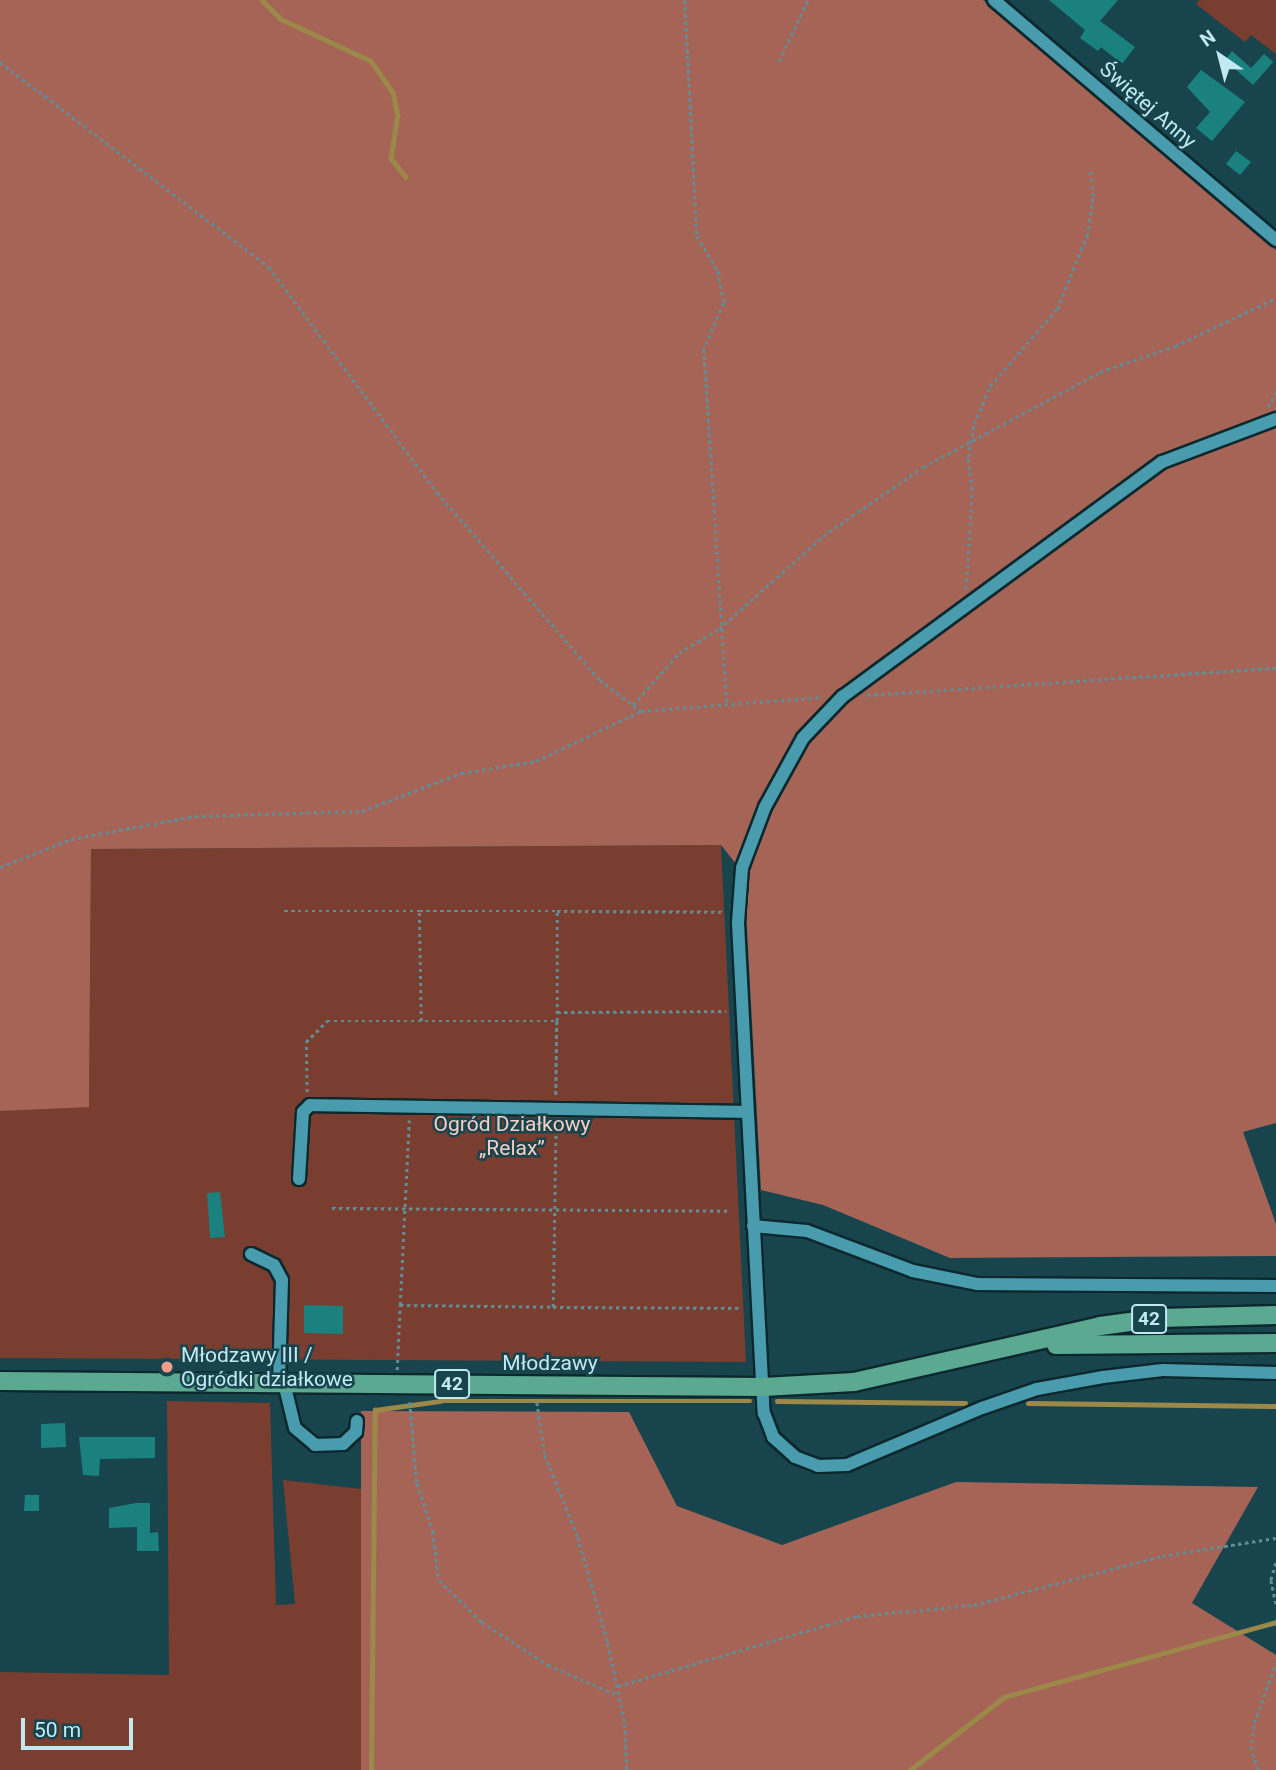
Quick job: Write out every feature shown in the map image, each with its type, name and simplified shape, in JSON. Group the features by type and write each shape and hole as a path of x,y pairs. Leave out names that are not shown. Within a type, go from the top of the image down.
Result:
{"main road":[{"name":"42","path":"763,1387 882,1378 1159,1318 1276,1315"},
{"name":"42","path":"1025,1346 1276,1343"},
{"name":"Młodzawy","path":"0,1381 281,1383 400,1392 534,1385 763,1387"}],"street":[{"name":"Świętej Anny","path":"994,0 1276,240"},
{"path":"1276,419 1162,462 972,597 843,696 803,738 765,807 741,868 738,923 766,1423 788,1450 818,1466 847,1465 1037,1389 1163,1370 1276,1373"},
{"path":"299,1179 307,1106 747,1112"},
{"path":"753,1226 807,1231 955,1281 1276,1286"},
{"path":"251,1254 274,1265 282,1280 281,1383 295,1428 315,1445 343,1444 356,1432 357,1421"}],"path":[{"path":"685,0 697,236 718,271 724,303 704,349 719,629 727,704"},
{"path":"779,61 808,0"},
{"path":"0,62 269,267 437,492 591,670 641,711"},
{"path":"972,597 963,578 970,443 990,386 1057,309 1087,236 1093,196 1090,169"},
{"path":"633,705 679,653 719,629 823,536 923,467 1100,372 1175,346 1276,298"},
{"path":"0,867 71,839 195,816 362,811 461,773 536,761 641,711 1276,668"},
{"path":"284,911 724,912"},
{"path":"419,911 421,1021"},
{"path":"553,1307 557,911"},
{"path":"557,1012 726,1011"},
{"path":"307,1106 306,1042 327,1021 557,1021"},
{"path":"410,1107 400,1305 400,1392 410,1399 417,1483 433,1531 439,1580 482,1622 548,1665 615,1694"},
{"path":"332,1208 730,1211"},
{"path":"400,1305 741,1308"},
{"path":"534,1385 545,1455 578,1536 618,1686 627,1770"},
{"path":"618,1686 858,1616 974,1605 1162,1556 1276,1538"},
{"path":"1276,1563 1271,1580 1276,1604"},
{"path":"1258,1770 1251,1750 1254,1723 1276,1662"}],"green space":[{"path":"1199,0 1276,0 1276,54 1251,35 1245,42 1196,4"},
{"name":"Ogród Działkowy „Relax”","path":"721,845 746,1362 0,1358 0,1111 89,1106 91,849"},
{"path":"167,1401 270,1403 276,1605 295,1604 283,1480 361,1489 361,1770 0,1770 0,1672 169,1675"}],"shaded area":[{"path":"0,0 983,0 1276,250 1276,1123 1243,1132 1276,1224 1276,1256 950,1258 823,1205 761,1190 744,874 721,845 91,849 89,1107 0,1111"},
{"path":"361,1411 629,1412 677,1506 782,1545 956,1482 1258,1487 1192,1603 1276,1655 1276,1770 361,1770"}],"building":[{"path":"1049,0 1118,0 1100,21 1135,47 1122,64 1101,47 1098,51 1080,38 1085,30"},
{"path":"1232,51 1251,68 1264,54 1273,62 1253,85 1225,60"},
{"path":"1201,70 1245,102 1212,141 1196,128 1210,112 1187,87"},
{"path":"1236,151 1251,162 1240,175 1226,164"},
{"path":"220,1192 225,1237 210,1238 207,1193"},
{"path":"304,1305 343,1306 343,1334 304,1333"},
{"path":"65,1423 66,1447 41,1448 41,1424"},
{"path":"79,1437 155,1437 155,1458 100,1459 99,1476 83,1475"},
{"path":"25,1495 39,1495 39,1511 24,1511"},
{"path":"150,1503 150,1533 158,1532 159,1551 137,1551 137,1527 109,1528 109,1508"}],"waterway":[{"path":"262,0 281,19 371,61 393,92 398,115 391,158 406,177"},
{"path":"371,1770 375,1410 440,1401 750,1401"},
{"path":"777,1401 965,1403"},
{"path":"1028,1403 1276,1406"},
{"path":"910,1770 1004,1697 1276,1622"}],"place":[{"name":"Młodzawy III / Ogródki działkowe","path":"167,1367"}]}
